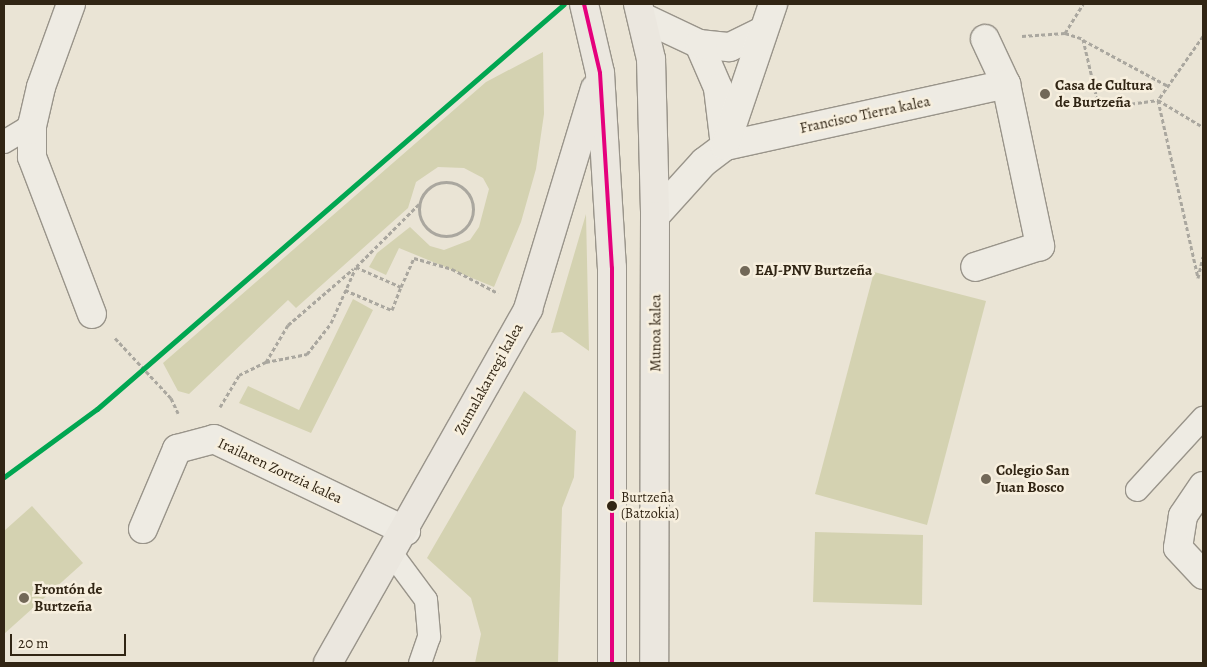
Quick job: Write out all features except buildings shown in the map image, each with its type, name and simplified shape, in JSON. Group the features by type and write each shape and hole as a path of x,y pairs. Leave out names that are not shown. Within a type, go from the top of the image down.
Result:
{"main road":[{"path":"584,4 600,73 612,268 610,660"},
{"name":"Munoa kalea","path":"640,11 651,59 655,216 654,663"},
{"name":"Zumalakarregi kalea","path":"328,663 406,531 528,309 600,73"}],"street":[{"path":"71,4 32,125 32,157 92,314"},
{"path":"655,216 704,162 725,146 761,32 773,4"},
{"path":"640,11 699,44 730,47 761,32"},
{"path":"975,266 1040,246 1006,84 985,39"},
{"path":"699,44 718,88 725,146"},
{"name":"Francisco Tierra kalea","path":"725,146 1006,84"},
{"name":"Irailaren Zortzia kalea","path":"142,529 178,449 214,439 406,531"},
{"path":"1203,486 1183,516 1178,548 1203,575"}],"lane":[{"path":"4,142 32,125"},
{"path":"1137,490 1203,418"},
{"path":"392,554 426,600 429,637 420,663"}],"path":[{"path":"1065,33 1083,4"},
{"path":"985,39 1065,33 1083,39 1168,86"},
{"path":"1203,36 1158,100 1198,278 1203,257"},
{"path":"1083,39 1100,108 1158,100 1203,127"},
{"path":"266,362 288,325 356,267 419,204 428,189 453,183 468,194 471,219 452,235 435,234 422,222 419,204"},
{"path":"345,290 392,310 414,258 452,269 528,309"},
{"path":"356,267 401,286"},
{"path":"220,403 239,375 266,362 307,354 331,323 356,267"},
{"path":"114,337 171,398"}],"shaded area":[{"path":"543,52 544,114 536,169 521,222 494,287 399,248 386,275 369,267 377,253 410,227 430,246 444,250 470,240 479,227 489,189 483,178 464,168 438,167 416,182 408,208 296,308 288,300 189,394 178,391 163,363 486,82"},
{"path":"586,214 589,351 562,332 551,333"},
{"path":"874,272 986,301 927,525 815,494"},
{"path":"353,299 373,310 311,433 239,403 248,386 299,410"},
{"path":"524,391 576,431 574,477 562,508 558,663 475,663 481,634 471,598 427,558"},
{"name":"Frontón de Burtzeña","path":"32,506 83,563 4,634 4,531"},
{"path":"815,532 923,535 922,605 813,602"}],"transit line":[{"path":"4,477 97,409 564,4"},
{"path":"584,4 600,73 612,268 612,663"}],"place":[{"name":"Casa de Cultura de Burtzeña","path":"1045,94"},
{"name":"EAJ-PNV Burtzeña","path":"745,271"},
{"name":"Colegio San Juan Bosco","path":"986,479"},
{"name":"Burtzeña (Batzokia)","path":"612,506"},
{"name":"Frontón de Burtzeña","path":"24,598"}]}
